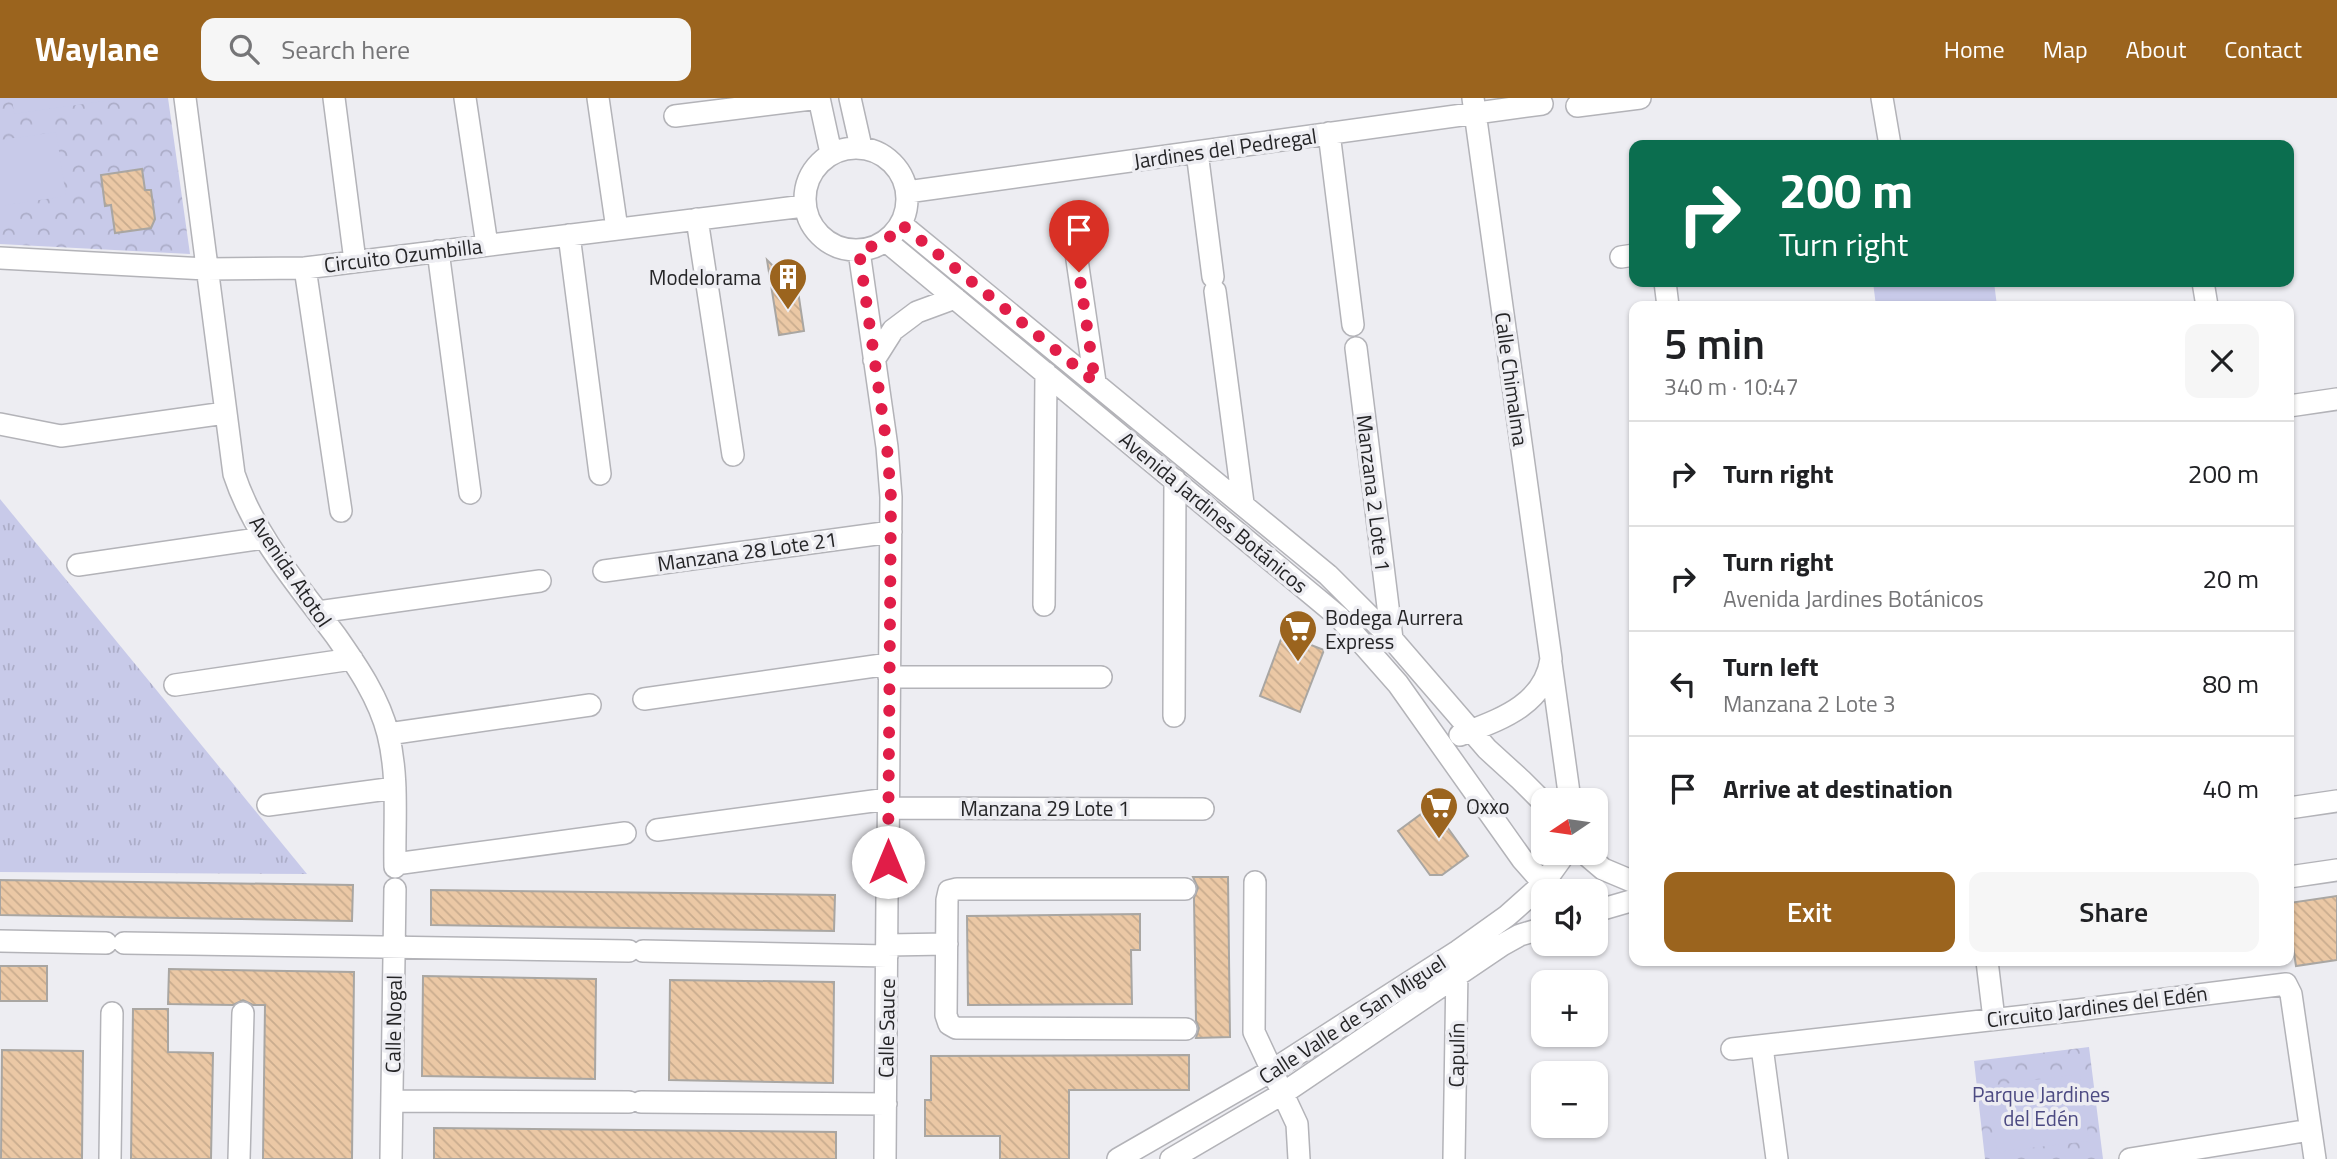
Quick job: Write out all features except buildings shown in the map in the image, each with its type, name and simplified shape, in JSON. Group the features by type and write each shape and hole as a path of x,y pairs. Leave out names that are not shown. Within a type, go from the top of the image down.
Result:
{"street":[{"name":"Avenida Atotol","path":"185,98 234,474 240,493 264,538 352,659 374,697 388,734 395,788 395,873"},
{"path":"334,98 355,261"},
{"path":"465,98 487,245"},
{"path":"598,98 617,229"},
{"path":"675,116 819,98 831,153"},
{"path":"850,98 861,147"},
{"path":"1577,106 1640,98"},
{"path":"1882,98 1889,140"},
{"name":"Jardines del Pedregal","path":"907,192 1329,133 1474,106 1542,104"},
{"name":"Calle Chimalma","path":"1474,106 1568,788"},
{"path":"1329,133 1353,325"},
{"path":"861,147 883,154 899,170 907,192 907,208 901,224 886,241 859,251 834,246 814,230 804,206 809,175 831,153 861,147"},
{"path":"1197,152 1243,503"},
{"name":"Circuito Ozumbilla","path":"0,258 206,269 305,268 804,206"},
{"path":"697,219 733,455"},
{"name":"Avenida Jardines Botánicos","path":"901,224 1328,575 1392,639 1471,731 1531,790"},
{"path":"569,235 600,474"},
{"name":"Avenida Jardines Botánicos","path":"886,241 1339,617 1375,656 1442,743 1522,859 1539,879"},
{"path":"438,251 470,493"},
{"path":"859,251 890,473 888,862"},
{"path":"1076,253 1095,382"},
{"path":"305,268 341,511"},
{"path":"874,360 893,330 917,312 956,298"},
{"name":"Manzana 2 Lote 1","path":"1356,348 1392,639"},
{"path":"1044,605 1046,373"},
{"path":"2294,405 2337,399"},
{"path":"0,424 61,436 225,413"},
{"path":"1174,716 1175,480"},
{"name":"Manzana 28 Lote 21","path":"604,570 891,532"},
{"path":"78,565 264,538"},
{"path":"318,612 540,581"},
{"path":"175,685 352,659"},
{"path":"1442,743 1508,716 1525,704 1541,687 1551,659"},
{"path":"644,699 889,671 1101,677"},
{"path":"388,734 590,705"},
{"path":"1472,785 1506,768"},
{"path":"268,806 395,788"},
{"path":"2294,807 2337,801"},
{"name":"Manzana 29 Lote 1","path":"657,830 888,803 1203,808"},
{"path":"395,873 625,833"},
{"path":"1598,865 1629,880"},
{"path":"2294,876 2337,870"},
{"name":"Calle Nogal","path":"391,1159 395,873"},
{"path":"1255,882 1254,1032 1299,1130 1299,1159"},
{"path":"1185,889 953,890 947,895 946,1015 952,1027 1186,1029"},
{"name":"Calle Sauce","path":"885,1159 887,896"},
{"name":"Calle Valle de San Miguel","path":"1118,1159 1271,1071 1458,951 1531,899"},
{"path":"1608,908 1629,901"},
{"path":"1507,916 1520,935"},
{"name":"Calle Valle de San Miguel","path":"1171,1159 1282,1094 1488,954 1520,935 1531,932"},
{"path":"0,941 636,951 887,950 947,944"},
{"name":"Capulín","path":"1454,1159 1458,951"},
{"path":"1988,966 1994,1019"},
{"name":"Circuito Jardines del Edén","path":"1731,1049 2286,984 2291,994 2315,1159"},
{"path":"110,1159 112,1013"},
{"path":"239,1159 243,1013"},
{"path":"1762,1047 1777,1159"},
{"path":"392,1101 886,1104"},
{"path":"2130,1159 2311,1130"}],"green space":[{"path":"0,98 168,98 190,254 0,244"},
{"path":"12,98 105,98 105,101 14,114"},
{"path":"56,132 66,196 0,206 0,140"},
{"path":"1874,287 1995,287 1996,301 1875,301"},
{"path":"1889,287 1978,287 1979,301 1891,301"},
{"path":"0,499 307,874 0,872"},
{"name":"Parque Jardines del Edén","path":"2089,1047 2103,1159 1985,1159 1974,1061"},
{"path":"2080,1074 2089,1141 1997,1152 1988,1086"}],"place":[{"name":"Modelorama","path":"788,311"},
{"name":"Bodega Aurrera Express","path":"1298,663"},
{"name":"Oxxo","path":"1439,840"}],"route":[{"path":"888,862 890,473 859,251 886,241 901,224 1095,382 1079,272"}]}
